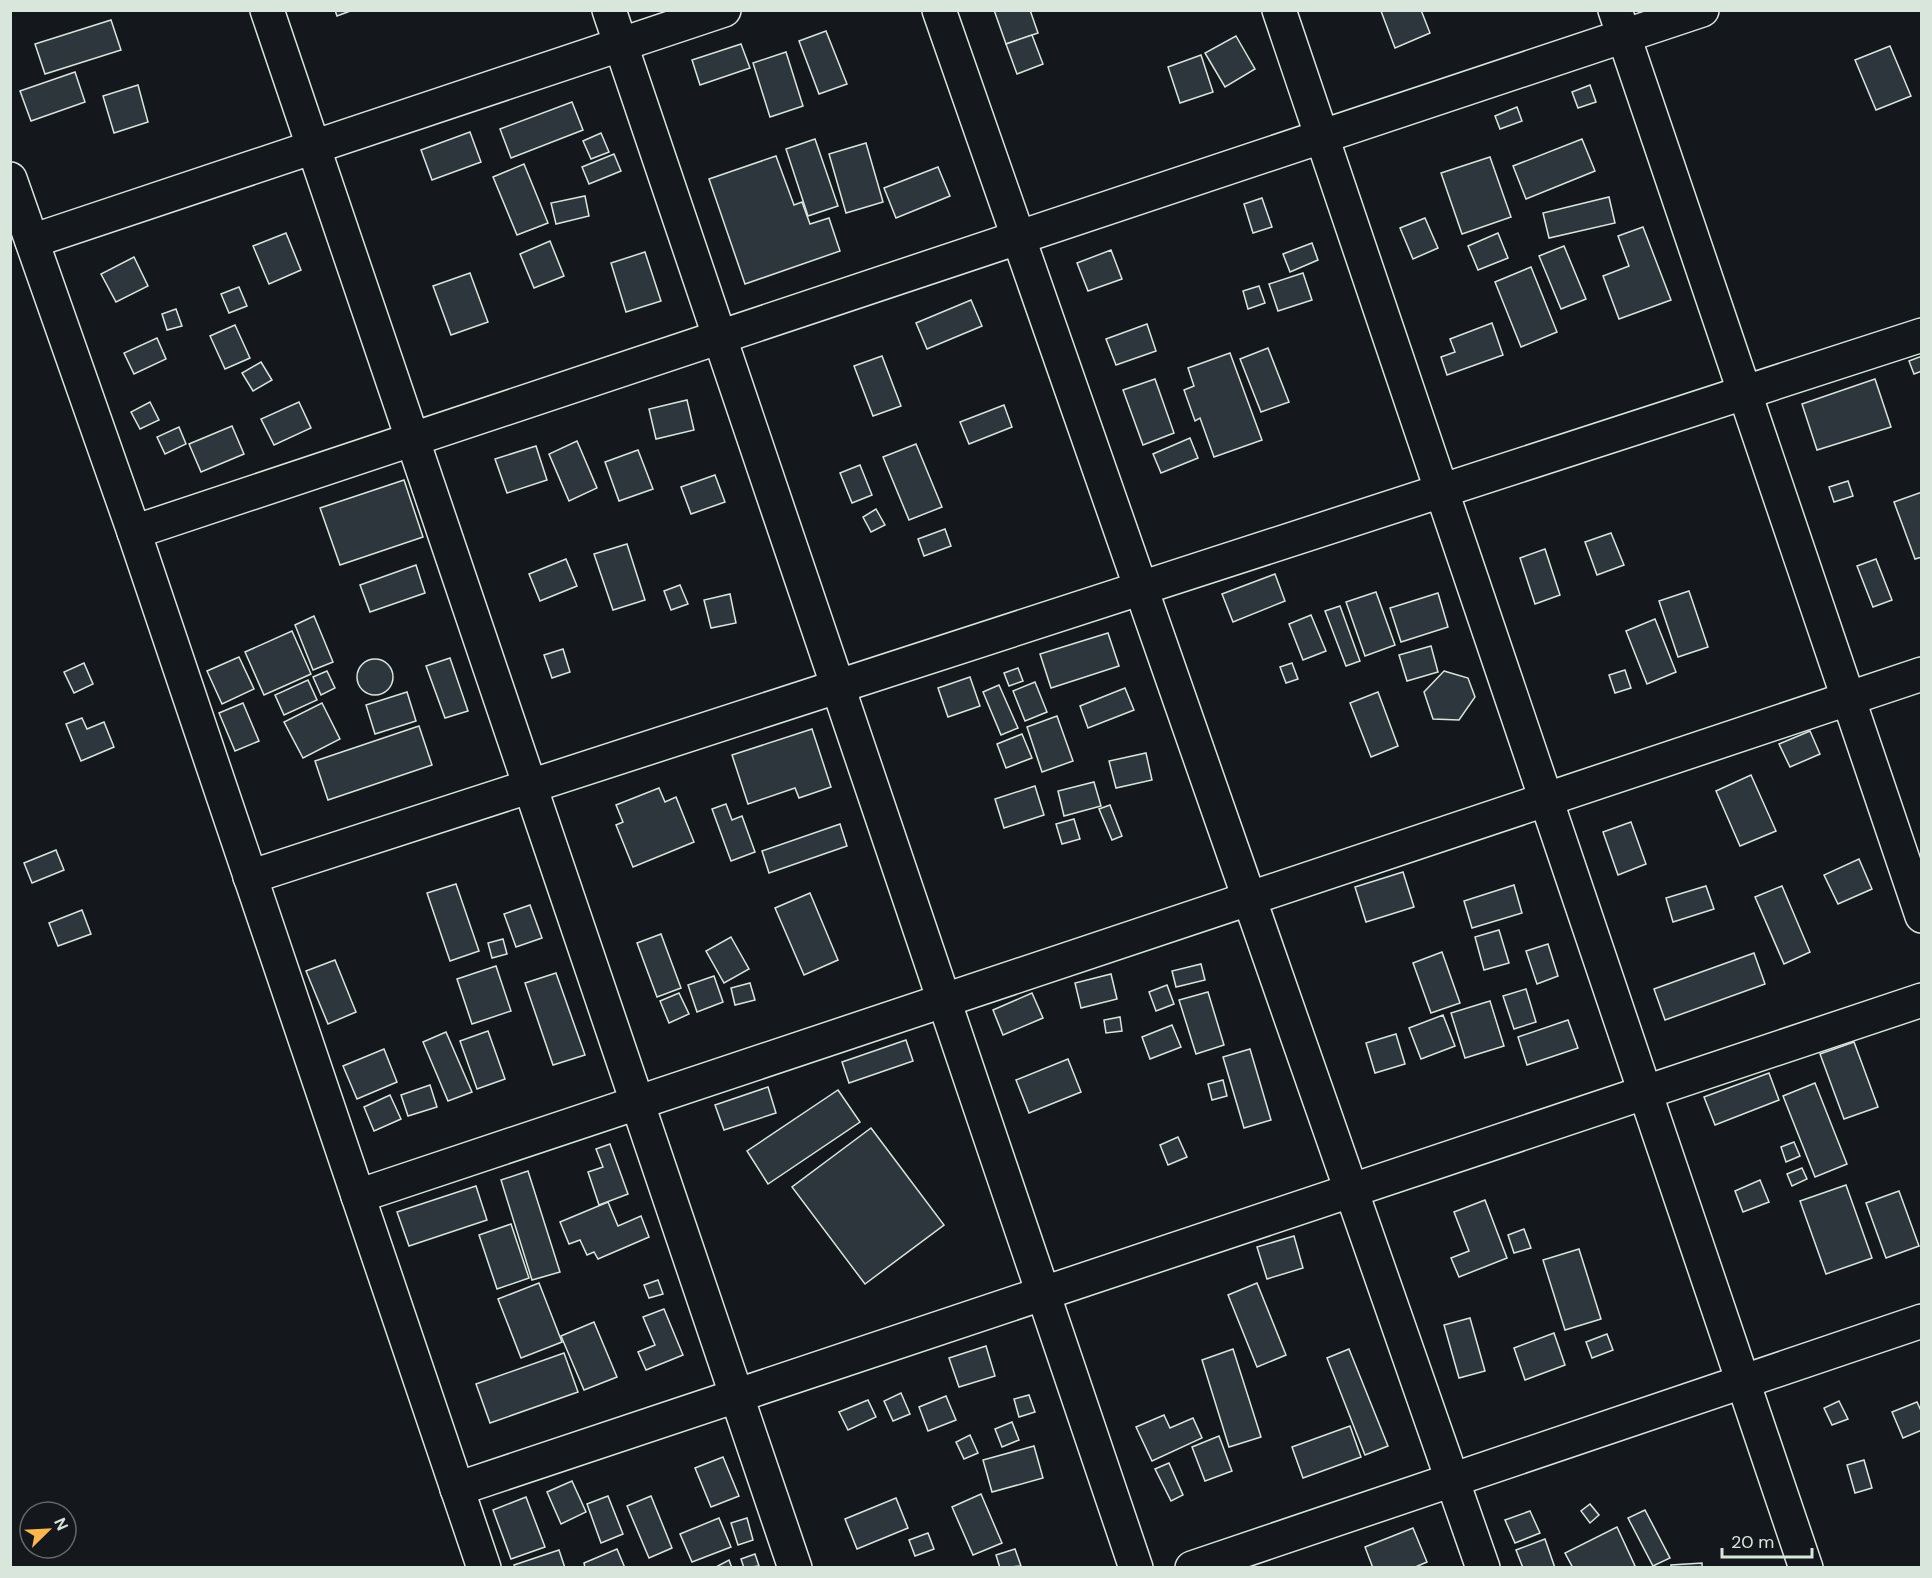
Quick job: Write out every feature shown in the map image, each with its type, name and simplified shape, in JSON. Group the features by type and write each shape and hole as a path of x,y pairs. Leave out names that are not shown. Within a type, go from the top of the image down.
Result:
{"street":[{"path":"267,10 795,1568"},
{"path":"609,10 1136,1568"},
{"path":"32,241 724,10"},
{"path":"939,10 1483,1568"},
{"path":"1279,10 1806,1568"},
{"path":"134,532 1321,137 1620,23 1702,10"},
{"path":"1620,23 1922,916"},
{"path":"10,179 134,532 484,1568"},
{"path":"250,877 1922,334"},
{"path":"358,1196 1922,674"},
{"path":"457,1489 1922,1000"},
{"path":"1192,1568 1922,1321"}],"building":[{"path":"335,10 353,10 337,16"},
{"path":"994,10 1030,10 1038,33 1006,44"},
{"path":"1421,10 1430,33 1395,48 1381,11"},
{"path":"111,20 121,50 45,74 35,44"},
{"path":"826,31 847,84 819,94 799,41"},
{"path":"1032,35 1043,64 1017,74 1006,44"},
{"path":"1236,36 1255,69 1225,87 1205,53"},
{"path":"741,44 750,68 700,85 692,60"},
{"path":"1890,46 1911,96 1876,110 1855,60"},
{"path":"786,52 803,106 770,117 753,63"},
{"path":"1201,55 1213,92 1180,103 1168,67"},
{"path":"75,72 85,102 31,121 20,91"},
{"path":"138,85 148,122 114,133 103,96"},
{"path":"1590,85 1596,102 1578,108 1572,92"},
{"path":"572,102 583,130 511,158 500,129"},
{"path":"1517,107 1522,121 1500,129 1495,116"},
{"path":"470,132 481,162 432,180 421,150"},
{"path":"601,133 609,152 591,159 583,141"},
{"path":"815,139 838,206 808,216 786,149"},
{"path":"1582,139 1595,171 1526,199 1513,166"},
{"path":"866,143 883,202 846,213 829,154"},
{"path":"614,154 621,171 589,184 582,167"},
{"path":"776,156 794,205 802,202 810,224 829,218 840,251 745,284 709,179"},
{"path":"1490,157 1511,217 1462,234 1441,173"},
{"path":"524,164 548,223 517,235 493,177"},
{"path":"938,167 950,196 896,218 884,188"},
{"path":"585,196 589,216 556,224 551,203"},
{"path":"1609,197 1615,223 1549,238 1543,213"},
{"path":"1262,198 1272,227 1253,233 1244,204"},
{"path":"1425,218 1438,248 1413,259 1400,228"},
{"path":"1643,227 1671,300 1619,319 1603,276 1629,266 1618,236"},
{"path":"286,233 301,270 269,284 253,246"},
{"path":"1498,233 1508,258 1478,270 1468,246"},
{"path":"550,241 564,276 534,288 520,254"},
{"path":"1312,243 1318,260 1290,272 1283,254"},
{"path":"1564,246 1586,299 1561,309 1539,256"},
{"path":"1111,250 1122,279 1088,291 1077,263"},
{"path":"645,252 661,301 626,312 611,263"},
{"path":"134,257 148,286 116,302 101,274"},
{"path":"1531,267 1557,332 1521,347 1495,282"},
{"path":"470,273 488,322 451,335 433,286"},
{"path":"1303,273 1312,300 1278,311 1269,284"},
{"path":"1259,286 1265,303 1248,309 1243,291"},
{"path":"239,287 247,306 229,313 221,294"},
{"path":"971,300 982,326 927,349 916,323"},
{"path":"176,309 182,326 167,330 162,314"},
{"path":"1492,323 1503,355 1447,375 1441,357 1455,352 1450,339"},
{"path":"1147,324 1156,351 1116,365 1106,339"},
{"path":"235,325 250,358 225,369 210,336"},
{"path":"157,338 166,359 134,374 124,353"},
{"path":"1268,348 1289,402 1261,412 1240,359"},
{"path":"1230,353 1262,440 1214,457 1200,418 1195,421 1184,390 1194,386 1188,368"},
{"path":"882,356 901,406 873,416 854,366"},
{"path":"1922,356 1922,371 1914,374 1909,361"},
{"path":"261,362 272,380 253,391 242,373"},
{"path":"1155,379 1174,433 1143,445 1123,390"},
{"path":"1875,379 1891,427 1817,450 1802,404"},
{"path":"687,400 694,430 656,439 649,409"},
{"path":"150,402 159,420 140,429 131,412"},
{"path":"299,402 311,428 274,445 261,419"},
{"path":"1004,405 1012,427 969,444 960,422"},
{"path":"232,426 244,454 201,472 189,444"},
{"path":"179,427 186,444 165,454 157,437"},
{"path":"1190,438 1198,458 1161,473 1153,454"},
{"path":"577,441 597,488 569,501 549,454"},
{"path":"916,444 942,507 909,520 883,457"},
{"path":"536,446 547,480 507,493 495,459"},
{"path":"638,450 653,489 619,501 605,462"},
{"path":"860,465 872,495 852,503 840,473"},
{"path":"715,475 725,502 691,514 681,487"},
{"path":"404,480 423,537 340,565 320,508"},
{"path":"1848,481 1853,496 1834,502 1829,487"},
{"path":"1922,492 1922,557 1915,559 1894,502"},
{"path":"876,509 885,525 871,532 863,517"},
{"path":"945,529 951,546 924,556 918,539"},
{"path":"1611,533 1624,565 1597,575 1585,542"},
{"path":"627,544 645,600 613,610 594,554"},
{"path":"1545,549 1560,595 1535,604 1520,558"},
{"path":"566,559 577,586 540,601 529,574"},
{"path":"1876,559 1892,600 1873,607 1857,566"},
{"path":"416,565 425,593 370,612 360,585"},
{"path":"1275,574 1285,601 1233,622 1222,594"},
{"path":"680,585 688,604 671,610 664,591"},
{"path":"1689,591 1708,647 1678,657 1659,601"},
{"path":"1376,592 1395,645 1365,656 1346,602"},
{"path":"1438,593 1448,627 1401,642 1390,608"},
{"path":"730,594 736,623 711,628 704,600"},
{"path":"1340,606 1360,661 1346,666 1325,611"},
{"path":"1311,615 1326,651 1303,660 1289,624"},
{"path":"314,616 333,662 313,670 295,625"},
{"path":"1655,619 1676,672 1647,684 1626,631"},
{"path":"292,631 311,674 264,695 245,652"},
{"path":"1108,633 1119,666 1051,688 1040,654"},
{"path":"1431,646 1438,672 1407,681 1399,655"},
{"path":"563,649 570,672 552,678 544,655"},
{"path":"239,657 254,689 222,704 207,671"},
{"path":"450,658 468,711 445,718 426,666"},
{"path":"375,659 388,664 393,677 388,690 375,695 362,690 357,677 362,664"},
{"path":"84,663 93,684 74,693 64,672"},
{"path":"1292,663 1298,679 1286,683 1280,667"},
{"path":"1018,668 1023,681 1009,686 1004,673"},
{"path":"1625,670 1631,688 1615,693 1609,675"},
{"path":"327,671 335,688 321,695 313,677"},
{"path":"1444,671 1468,678 1475,697 1459,720 1433,719 1424,692"},
{"path":"970,677 980,706 948,717 938,688"},
{"path":"308,680 317,700 284,715 275,695"},
{"path":"1035,682 1047,712 1025,721 1013,691"},
{"path":"999,685 1018,728 1001,735 983,692"},
{"path":"1125,688 1134,710 1088,728 1080,706"},
{"path":"407,692 416,721 375,734 366,705"},
{"path":"1378,692 1398,746 1371,757 1350,703"},
{"path":"243,703 259,741 235,751 219,713"},
{"path":"322,703 340,739 303,758 284,722"},
{"path":"1057,716 1073,761 1042,772 1027,727"},
{"path":"82,718 87,729 104,722 114,747 81,761 66,724"},
{"path":"419,726 432,765 328,800 315,761"},
{"path":"812,729 831,787 799,798 795,788 748,804 732,755"},
{"path":"1810,731 1820,754 1790,767 1779,744"},
{"path":"1022,734 1032,758 1006,768 997,744"},
{"path":"1146,753 1152,780 1116,788 1109,761"},
{"path":"1751,775 1776,831 1740,846 1716,791"},
{"path":"1094,782 1101,806 1064,816 1058,791"},
{"path":"1035,786 1044,815 1004,828 995,799"},
{"path":"659,788 665,802 676,797 694,842 633,867 616,825 623,822 616,805"},
{"path":"726,804 732,820 742,816 755,852 731,861 712,809"},
{"path":"1110,805 1122,836 1112,840 1099,809"},
{"path":"1074,819 1080,839 1062,844 1056,824"},
{"path":"1631,822 1646,864 1618,875 1603,832"},
{"path":"840,824 847,846 769,873 762,851"},
{"path":"56,850 64,870 32,883 24,863"},
{"path":"1859,859 1872,889 1838,904 1824,875"},
{"path":"1403,872 1414,907 1366,922 1355,887"},
{"path":"456,884 479,951 450,961 427,893"},
{"path":"1514,885 1522,913 1472,928 1464,901"},
{"path":"1706,886 1714,909 1673,922 1666,898"},
{"path":"1782,886 1810,952 1784,964 1755,897"},
{"path":"810,893 838,960 804,975 775,908"},
{"path":"530,905 542,938 516,947 504,914"},
{"path":"82,910 91,934 58,946 49,923"},
{"path":"1499,930 1509,963 1484,970 1475,937"},
{"path":"661,934 681,988 657,997 637,943"},
{"path":"731,937 749,969 724,983 706,951"},
{"path":"503,939 507,954 492,958 488,943"},
{"path":"1548,944 1558,976 1537,984 1526,951"},
{"path":"1442,952 1460,1003 1431,1013 1413,963"},
{"path":"1754,953 1765,984 1665,1020 1654,989"},
{"path":"335,960 356,1012 328,1024 306,971"},
{"path":"1201,964 1205,980 1176,987 1172,971"},
{"path":"496,966 511,1011 472,1024 457,979"},
{"path":"556,973 585,1055 553,1065 525,983"},
{"path":"1111,974 1117,999 1081,1008 1075,983"},
{"path":"714,976 723,1002 697,1012 688,985"},
{"path":"750,983 755,1000 735,1005 731,988"},
{"path":"1167,985 1174,1004 1156,1011 1149,992"},
{"path":"1526,989 1536,1022 1514,1029 1503,996"},
{"path":"1208,992 1224,1045 1196,1054 1179,1000"},
{"path":"679,993 689,1014 669,1023 660,1001"},
{"path":"1032,993 1043,1018 1003,1035 993,1010"},
{"path":"1490,1001 1504,1046 1465,1058 1451,1013"},
{"path":"1443,1015 1455,1046 1421,1059 1409,1028"},
{"path":"1120,1017 1122,1031 1106,1033 1104,1020"},
{"path":"1568,1020 1578,1048 1527,1065 1518,1037"},
{"path":"1172,1025 1181,1047 1150,1059 1142,1037"},
{"path":"488,1031 505,1079 477,1089 460,1041"},
{"path":"446,1032 472,1092 448,1101 423,1042"},
{"path":"1396,1034 1405,1064 1375,1073 1366,1043"},
{"path":"906,1040 913,1061 849,1083 842,1062"},
{"path":"1854,1042 1878,1107 1844,1119 1820,1054"},
{"path":"384,1049 397,1082 357,1099 343,1066"},
{"path":"1250,1049 1271,1120 1244,1128 1223,1057"},
{"path":"1068,1059 1081,1092 1029,1113 1016,1080"},
{"path":"1769,1073 1779,1100 1715,1125 1704,1097"},
{"path":"1223,1080 1227,1096 1212,1100 1208,1084"},
{"path":"1815,1083 1847,1164 1815,1177 1783,1096"},
{"path":"430,1085 437,1107 408,1116 401,1095"},
{"path":"768,1087 776,1113 724,1130 715,1105"},
{"path":"838,1090 860,1122 768,1184 747,1151"},
{"path":"390,1095 401,1119 374,1131 364,1107"},
{"path":"871,1128 944,1225 865,1284 792,1187"},
{"path":"1178,1137 1187,1157 1168,1165 1160,1145"},
{"path":"1794,1142 1800,1156 1786,1162 1781,1147"},
{"path":"610,1144 628,1194 599,1205 588,1172 603,1167 596,1149"},
{"path":"1802,1168 1807,1179 1792,1186 1787,1174"},
{"path":"528,1171 560,1272 532,1280 501,1180"},
{"path":"1760,1180 1769,1202 1743,1212 1735,1191"},
{"path":"1846,1185 1872,1258 1826,1274 1800,1201"},
{"path":"476,1186 487,1220 409,1246 397,1212"},
{"path":"1899,1191 1919,1246 1886,1258 1866,1203"},
{"path":"1485,1200 1507,1258 1459,1277 1451,1258 1469,1251 1454,1212"},
{"path":"608,1202 618,1226 641,1216 649,1237 598,1259 594,1252 587,1255 580,1240 569,1244 560,1222"},
{"path":"511,1224 529,1278 497,1289 479,1235"},
{"path":"1524,1229 1531,1248 1514,1253 1508,1235"},
{"path":"1294,1236 1303,1268 1267,1279 1257,1247"},
{"path":"1579,1249 1601,1319 1565,1330 1543,1260"},
{"path":"658,1280 663,1294 649,1298 644,1285"},
{"path":"539,1283 562,1342 521,1358 498,1299"},
{"path":"1257,1283 1286,1355 1257,1367 1228,1295"},
{"path":"664,1309 683,1355 646,1370 638,1352 655,1345 643,1317"},
{"path":"1470,1318 1485,1371 1459,1378 1444,1325"},
{"path":"594,1322 617,1377 584,1390 561,1336"},
{"path":"1554,1333 1565,1365 1525,1380 1514,1348"},
{"path":"1607,1334 1613,1350 1592,1358 1586,1342"},
{"path":"986,1346 995,1376 959,1387 949,1358"},
{"path":"1233,1349 1261,1437 1229,1447 1202,1360"},
{"path":"1349,1349 1388,1446 1365,1455 1327,1358"},
{"path":"564,1353 578,1392 490,1423 476,1384"},
{"path":"901,1393 910,1414 893,1421 884,1401"},
{"path":"1029,1395 1035,1412 1019,1417 1014,1399"},
{"path":"946,1396 956,1420 928,1431 919,1407"},
{"path":"868,1400 876,1417 848,1430 839,1412"},
{"path":"1839,1401 1848,1419 1832,1425 1824,1408"},
{"path":"1917,1402 1922,1413 1922,1430 1903,1438 1892,1412"},
{"path":"1164,1415 1170,1428 1193,1418 1202,1438 1152,1461 1136,1427"},
{"path":"1012,1422 1019,1440 1002,1447 995,1429"},
{"path":"1350,1426 1361,1457 1303,1478 1292,1447"},
{"path":"970,1435 978,1453 964,1459 956,1442"},
{"path":"1219,1436 1232,1471 1205,1481 1192,1447"},
{"path":"1034,1446 1043,1478 992,1492 983,1460"},
{"path":"723,1457 739,1496 711,1507 695,1468"},
{"path":"1864,1460 1872,1488 1855,1493 1847,1465"},
{"path":"1169,1463 1183,1495 1171,1501 1155,1469"},
{"path":"572,1481 586,1512 561,1524 547,1492"},
{"path":"981,1494 1002,1543 973,1555 952,1507"},
{"path":"608,1496 623,1534 601,1543 587,1504"},
{"path":"651,1496 672,1548 649,1558 627,1506"},
{"path":"526,1497 545,1547 511,1559 493,1510"},
{"path":"896,1498 908,1528 857,1549 845,1519"},
{"path":"1590,1504 1599,1515 1590,1523 1581,1511"},
{"path":"1645,1510 1670,1558 1653,1566 1628,1518"},
{"path":"1530,1511 1540,1533 1515,1543 1505,1520"},
{"path":"719,1518 731,1547 692,1562 680,1534"},
{"path":"747,1518 753,1540 738,1545 731,1523"},
{"path":"1617,1527 1635,1566 1631,1568 1573,1568 1565,1553"},
{"path":"1413,1528 1427,1562 1413,1568 1373,1568 1365,1547"},
{"path":"928,1533 934,1549 915,1556 909,1540"},
{"path":"1545,1539 1555,1568 1523,1568 1516,1550"},
{"path":"617,1549 625,1568 585,1568 584,1563"},
{"path":"1015,1549 1021,1566 1000,1568 996,1555"},
{"path":"559,1550 565,1568 515,1568 514,1565"},
{"path":"755,1554 759,1566 744,1568 741,1559"},
{"path":"729,1560 732,1568 716,1568 716,1567"},
{"path":"1702,1563 1702,1568 1671,1568 1671,1565"}]}
